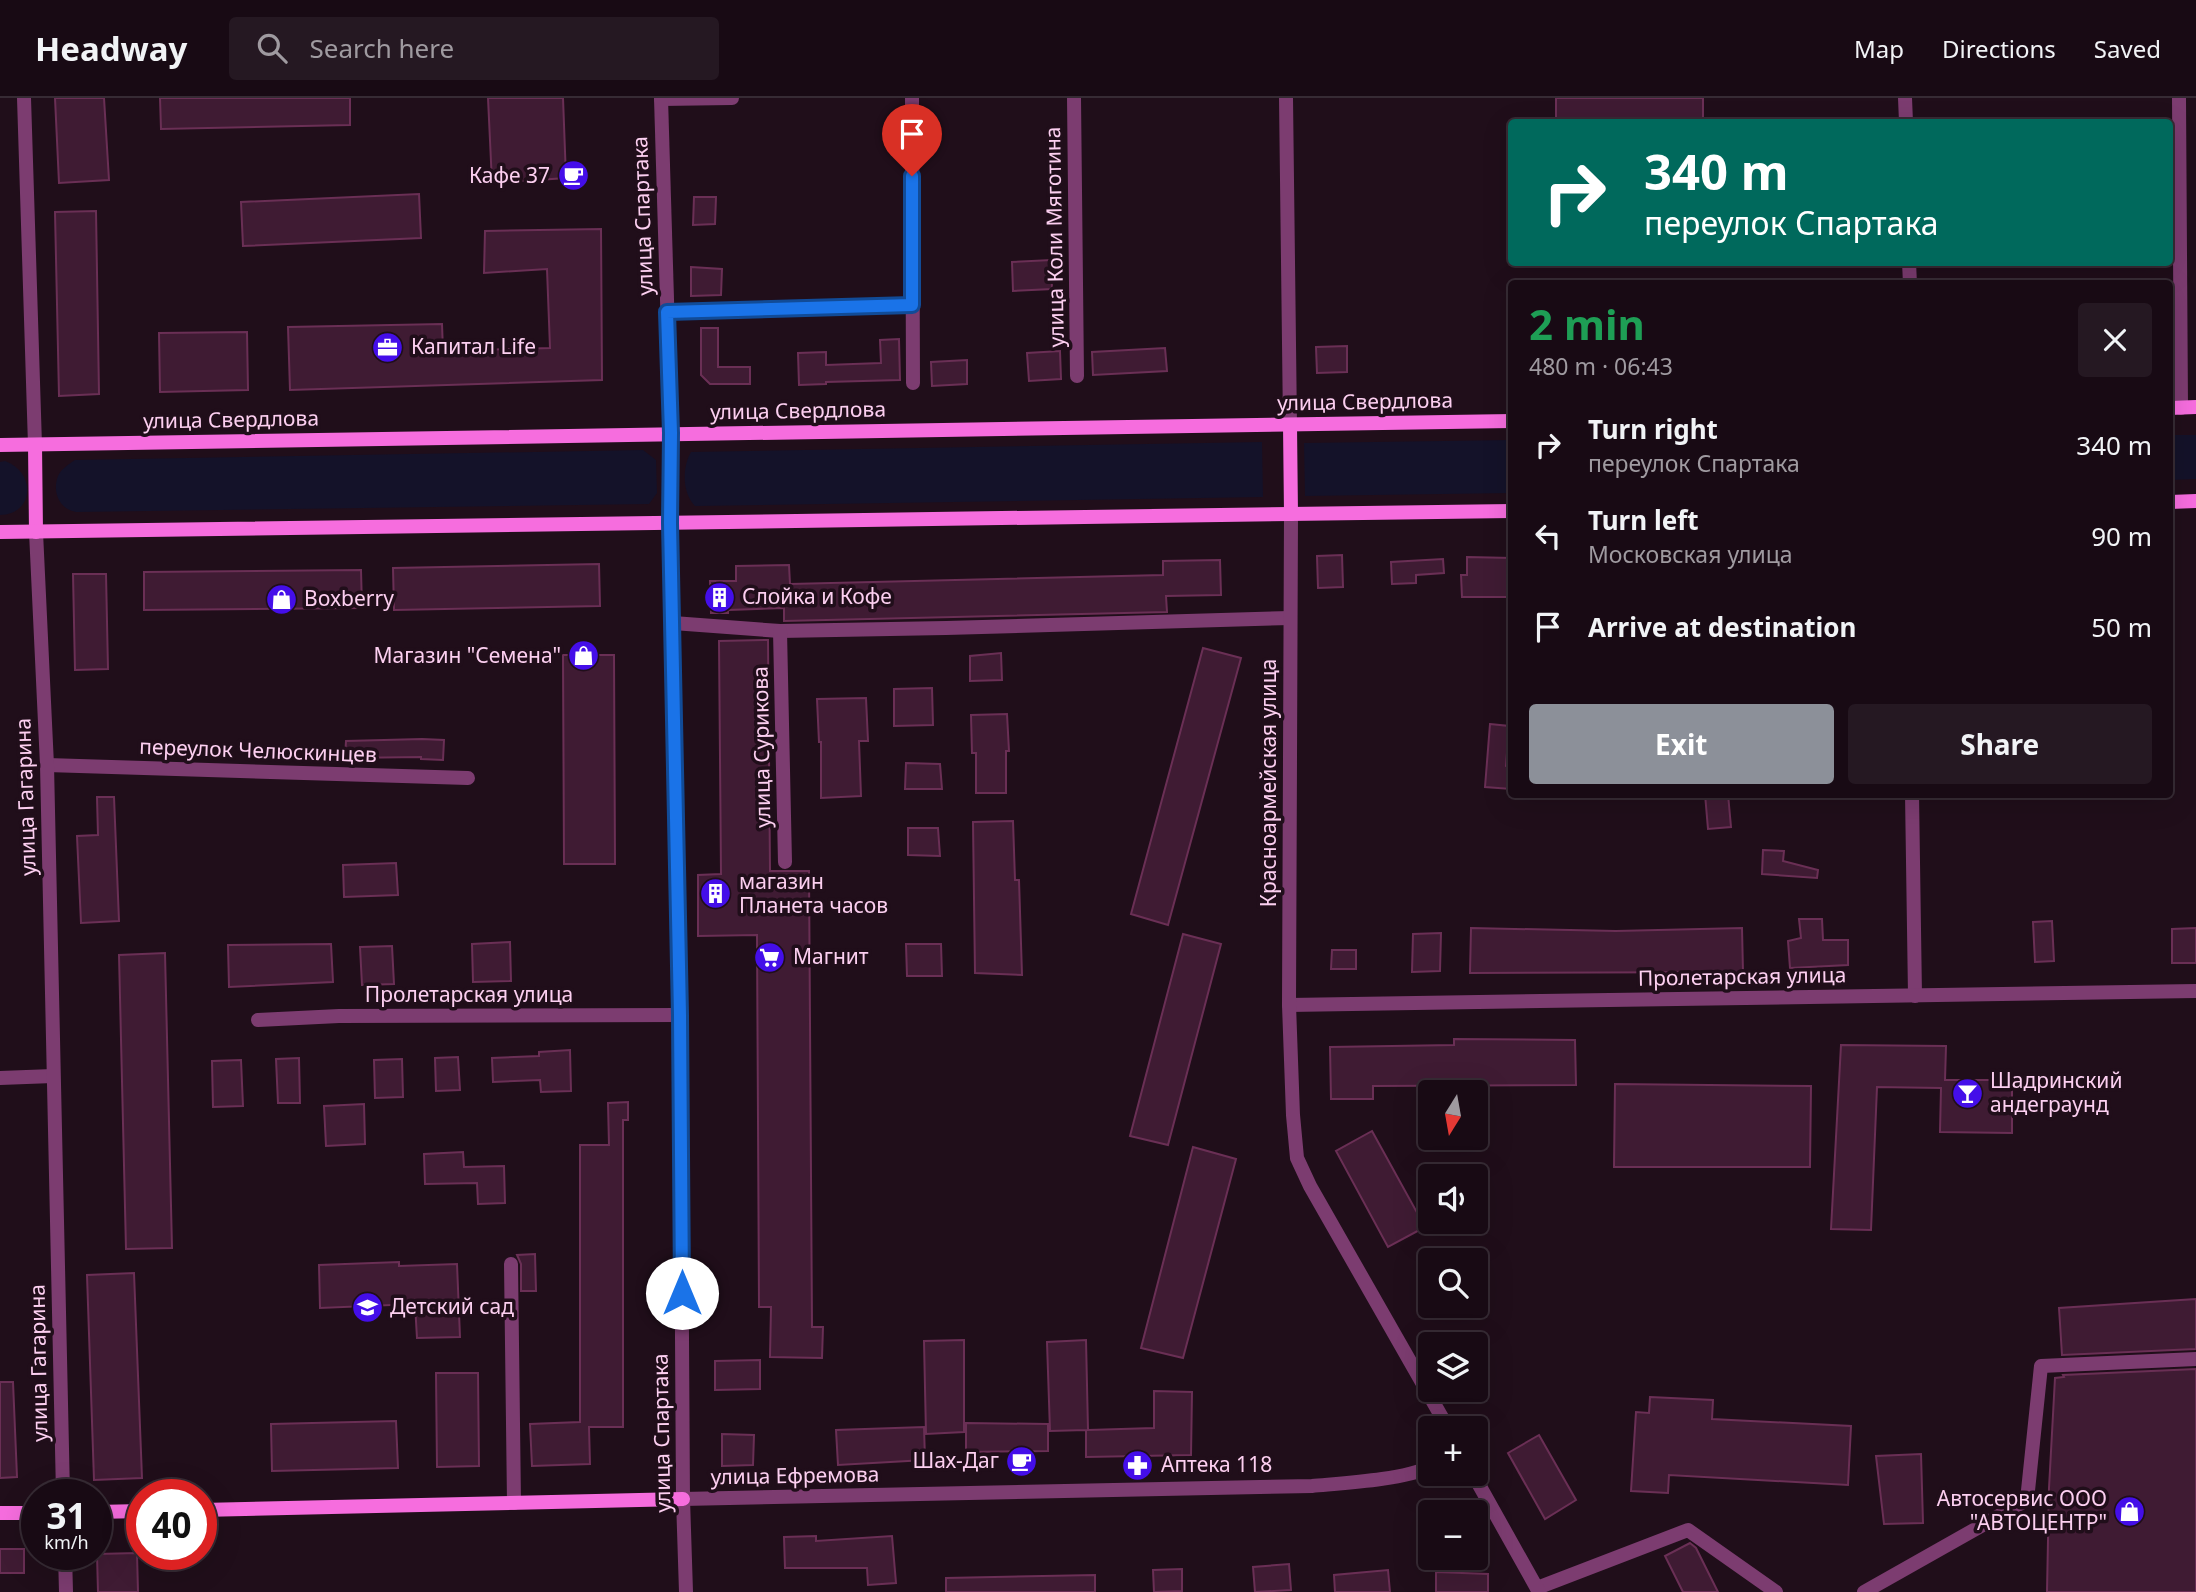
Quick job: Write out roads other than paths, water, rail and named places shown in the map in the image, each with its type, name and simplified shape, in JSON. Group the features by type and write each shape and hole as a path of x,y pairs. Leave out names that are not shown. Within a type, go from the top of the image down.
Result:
{"main road":[{"path":"2175,408 2196,407"},
{"name":"улица Свердлова","path":"0,445 1508,421"},
{"name":"Красноармейская улица","path":"1290,425 1291,514"},
{"name":"улица Спартака","path":"670,523 671,433"},
{"name":"улица Гагарина","path":"35,445 36,532"},
{"path":"2173,502 2196,502"},
{"path":"0,532 1508,511"},
{"name":"улица Ефремова","path":"217,1510 683,1499"},
{"path":"0,1513 21,1513"}],"street":[{"name":"улица Гагарина","path":"24,98 35,445"},
{"path":"661,98 732,98"},
{"name":"улица Спартака","path":"661,98 671,433"},
{"path":"912,98 913,383"},
{"name":"улица Коли Мяготина","path":"1074,98 1077,376"},
{"name":"Красноармейская улица","path":"1286,98 1290,425"},
{"path":"1905,98 1906,119"},
{"path":"2175,408 2179,98"},
{"path":"667,312 912,305"},
{"name":"Красноармейская улица","path":"1291,514 1289,1005 1297,1158 1310,1186 1441,1416"},
{"name":"улица Спартака","path":"670,523 680,1015 686,1592"},
{"name":"улица Гагарина","path":"36,532 47,765 64,1479"},
{"path":"673,623 780,631 1290,618"},
{"name":"улица Сурикова","path":"780,631 785,862"},
{"name":"переулок Челюскинцев","path":"47,765 468,778"},
{"path":"1912,798 1915,996"},
{"name":"Пролетарская улица","path":"1289,1005 2196,991"},
{"name":"Пролетарская улица","path":"258,1020 339,1016 680,1015"},
{"path":"0,1078 53,1076"},
{"path":"511,1264 514,1503"},
{"path":"1864,1592 2027,1500 2041,1366 2196,1359"},
{"name":"улица Ефремова","path":"683,1499 1312,1486 1418,1472"},
{"path":"1481,1486 1538,1590 1688,1530 1776,1592"},
{"path":"65,1570 66,1592"}],"place":[{"name":"Кафе 37","path":"573,176"},
{"name":"Капитал Life","path":"388,347"},
{"name":"Слойка и Кофе","path":"719,597"},
{"name":"Boxberry","path":"281,599"},
{"name":"Магазин \"Семена\"","path":"584,656"},
{"name":"магазин Планета часов","path":"716,894"},
{"name":"Магнит","path":"770,957"},
{"name":"Шадринский андеграунд","path":"1967,1093"},
{"name":"Детский сад","path":"367,1307"},
{"name":"Шах-Даг","path":"1022,1461"},
{"name":"Аптека 118","path":"1138,1465"},
{"name":"Автосервис ООО \"АВТОЦЕНТР\"","path":"2130,1511"}]}
